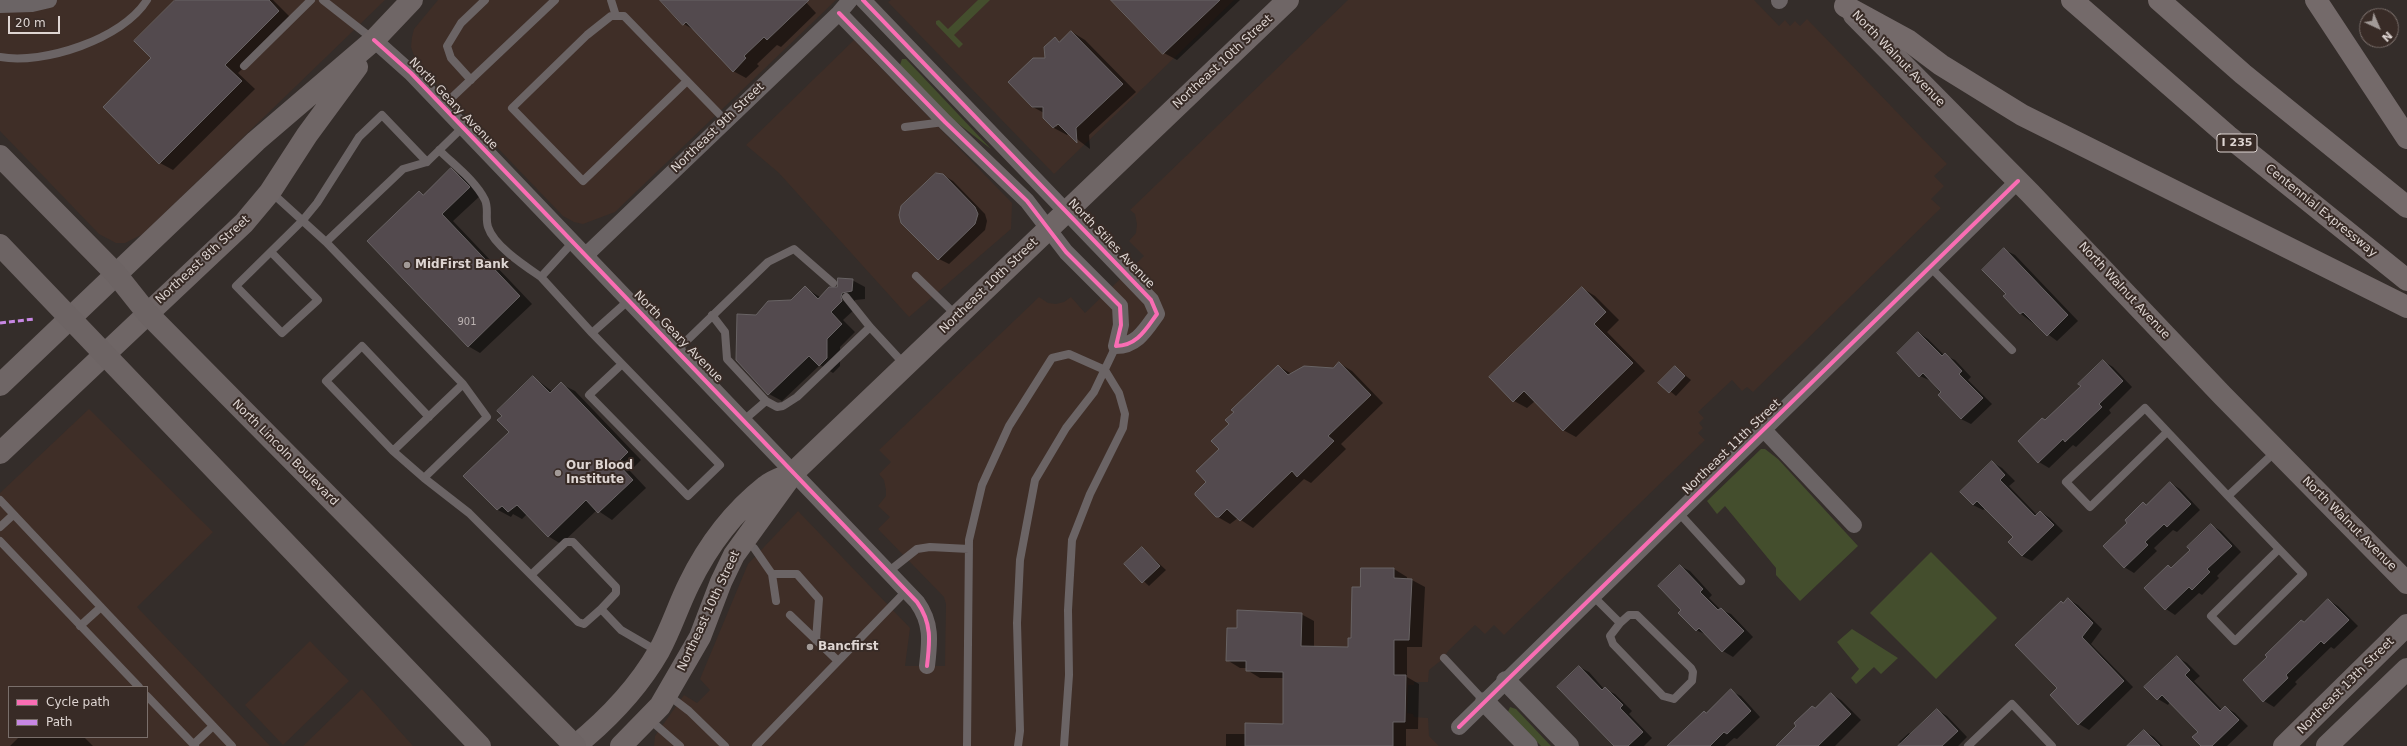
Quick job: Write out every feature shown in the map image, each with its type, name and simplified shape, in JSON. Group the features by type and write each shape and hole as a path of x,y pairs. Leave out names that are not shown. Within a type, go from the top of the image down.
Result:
{"highway":[{"name":"Centennial Expressway","path":"2072,0 2228,136 2407,280"},
{"path":"2159,0 2244,74 2407,206"},
{"path":"2316,0 2407,138"},
{"path":"1843,3 1909,41 1941,65 2022,115 2407,307"}],"main road":[{"name":"Northeast 8th Street","path":"0,385 256,140 374,40 412,0"},
{"name":"Northeast 10th Street","path":"621,746 648,718 667,694 700,637 721,582 744,541 794,472 1288,0"},
{"name":"North Walnut Avenue","path":"1843,3 2018,181 2276,450 2407,583"},
{"name":"Northeast 8th Street","path":"0,453 103,354 244,223 270,192 307,134 352,74 374,40"},
{"name":"North Lincoln Boulevard","path":"0,156 116,274 147,313 575,746"},
{"path":"0,245 480,746"},
{"name":"Northeast 10th Street","path":"575,746 629,695 659,652 689,584 704,556 722,530 767,486 794,472"},
{"name":"Northeast 13th Street","path":"2284,746 2407,625"},
{"path":"2327,746 2407,669"}],"street":[{"path":"0,4 32,4 49,0"},
{"name":"Northeast 9th Street","path":"586,255 839,13 850,0"},
{"name":"North Stiles Avenue","path":"863,0 1151,300 1158,312 1140,337 1126,346 1116,346"},
{"path":"839,13 945,122 1027,201 1066,252 1120,306 1121,325 1116,346"},
{"name":"North Geary Avenue","path":"374,40 411,73 443,106 794,472 922,609 929,625 927,666"},
{"name":"Northeast 11th Street","path":"1459,727 2018,181"},
{"path":"1764,430 1854,525"},
{"path":"1506,681 1568,746"},
{"path":"1485,702 1528,746"}],"lane":[{"path":"0,57 27,59 69,51 104,36 130,19 147,0"},
{"path":"244,66 312,0"},
{"path":"323,0 374,40"},
{"path":"471,80 451,58 447,46 461,23 485,0"},
{"path":"443,106 555,0"},
{"path":"611,0 616,16"},
{"path":"687,81 583,181 512,108 587,35 611,16 624,16 726,121"},
{"path":"271,252 318,300 282,333 236,286 303,220 317,203 358,137 382,115 427,162"},
{"path":"905,127 945,122"},
{"path":"326,242 403,169 427,162 463,127"},
{"path":"439,150 464,173 484,198 487,204 487,227 492,236 518,261 542,277 592,333 720,465 688,496 589,395 622,364"},
{"path":"270,192 326,242 463,384 488,417 424,478"},
{"path":"542,277 573,242"},
{"path":"677,350 768,262 794,249 833,283"},
{"path":"1930,267 2012,350"},
{"path":"916,276 957,317"},
{"path":"846,297 870,327 906,365"},
{"path":"592,333 629,300"},
{"path":"712,315 725,332 727,359 766,401 776,407 782,406 797,397 870,327"},
{"path":"429,417 362,346 326,381 393,451 468,513 578,622 584,624 616,593 616,588 573,542 566,542 531,575"},
{"path":"1018,746 1020,724 1017,623 1020,560 1035,480 1066,428 1094,392 1116,346"},
{"path":"967,746 969,549 982,485 1009,426 1052,358 1069,354 1104,370 1119,393 1125,414 1123,428 1090,494 1072,540 1068,610 1069,675 1064,746"},
{"path":"393,451 463,384"},
{"path":"744,420 766,401"},
{"path":"2167,432 2090,507 2066,482 2145,408 2303,574 2235,641 2211,616 2279,549"},
{"path":"2228,496 2276,450"},
{"path":"0,500 232,746"},
{"path":"1679,513 1741,581"},
{"path":"0,527 13,514"},
{"path":"0,541 138,686"},
{"path":"744,541 754,548 772,574 776,601"},
{"path":"888,572 917,549 930,547 969,549"},
{"path":"772,574 797,574 819,599 816,640"},
{"path":"756,746 906,591"},
{"path":"1594,596 1620,623"},
{"path":"80,626 101,607"},
{"path":"601,609 621,630 659,652"},
{"path":"1637,614 1691,668 1693,672 1692,681 1674,699 1664,696 1612,644 1610,636 1620,623 1629,615 1637,614"},
{"path":"790,615 838,661"},
{"path":"1444,658 1485,702"},
{"path":"667,694 689,711 725,746"},
{"path":"148,697 195,745 213,726"},
{"path":"1968,746 2012,704 2052,746"},
{"path":"648,718 680,746"}],"shaded area":[{"path":"0,0 385,0 143,234 125,243 116,243 99,234 0,131"},
{"path":"438,0 836,0 615,212 583,224 574,222 563,216 417,64 411,47 414,29"},
{"path":"891,0 1234,0 1054,174 888,2"},
{"path":"1348,0 1754,0 1779,26 1785,20 1790,26 1795,21 1800,26 1807,19 1947,164 1934,176 1944,186 1931,199 1941,208 1753,392 1747,387 1742,391 1732,380 1698,412 1704,418 1699,423 1703,428 1698,433 1705,440 1504,635 1494,625 1485,634 1475,625 1448,651 1444,658 1429,670 1428,682 1414,682 1414,685 1408,685 1407,713 1413,714 1414,717 1428,718 1429,736 1439,746 654,746 655,736 684,695 697,703 710,690 700,679 748,564 798,511 910,628 905,666 945,666 946,604 944,597 878,529 890,517 878,506 886,496 884,480 879,474 891,462 879,450 1039,297 1048,303 1056,304 1064,302 1071,297 1085,313 1144,256 1129,241 1136,233 1137,224 1135,214 1130,210"},
{"path":"854,40 1012,203 1011,229 909,317 779,173 746,145"},
{"path":"89,409 213,532 137,607 270,746 0,746 0,493"},
{"path":"310,641 349,681 283,745 245,705"},
{"path":"362,689 413,746 303,746"}],"green space":[{"path":"978,0 990,0 954,35 963,44 959,48 936,24 936,21 939,20 948,29"},
{"path":"902,59 906,59 991,149 951,118 900,65"},
{"path":"1761,449 1765,449 1778,459 1858,546 1800,601 1776,575 1776,568 1725,506 1717,514 1707,501"},
{"path":"1931,552 1997,618 1936,679 1870,613"},
{"path":"1852,629 1898,658 1881,674 1874,667 1856,684 1851,678 1859,669 1837,642"},
{"path":"1510,707 1516,709 1551,746 1541,746 1508,712"}],"building":[{"path":"175,0 269,0 279,11 225,65 242,81 159,164 103,107 151,58 134,41"},
{"path":"660,0 809,0 767,40 764,37 744,56 746,58 733,72 686,22 683,25"},
{"path":"1111,0 1220,0 1163,54"},
{"path":"1071,31 1123,84 1076,128 1077,143 1058,124 1053,128 1043,118 1043,107 1032,107 1008,82 1033,58 1045,58 1044,47 1055,37 1059,42"},
{"path":"451,168 470,187 442,214 520,296 468,347 367,241 419,191 423,195"},
{"path":"936,173 943,174 975,207 978,214 975,224 938,260 901,223 899,215 901,206"},
{"path":"2004,248 2068,315 2047,336 2023,312 2020,314 2003,296 2006,294 1982,270"},
{"path":"838,278 853,279 852,291 842,293 842,301 831,312 842,324 827,339 827,358 819,366 809,356 768,395 736,360 737,314 756,315 768,301 791,300 805,286 818,299 829,287 837,287"},
{"path":"1582,287 1606,312 1594,324 1633,363 1563,431 1524,391 1513,402 1489,377"},
{"path":"1918,332 1942,356 1945,353 1962,371 1959,374 1983,398 1961,419 1938,395 1941,392 1923,373 1919,377 1897,353"},
{"path":"2103,360 2123,381 2099,404 2102,407 2065,442 2063,439 2038,463 2018,441 2042,418 2045,420 2081,386 2078,384"},
{"path":"1339,362 1371,395 1328,436 1334,441 1297,477 1292,471 1240,521 1227,509 1219,517 1216,517 1195,495 1195,493 1206,482 1196,471 1219,449 1211,441 1229,424 1225,420 1234,412 1231,410 1278,365 1288,375 1304,366 1333,368"},
{"path":"1675,366 1685,376 1669,393 1658,383"},
{"path":"533,376 550,393 561,382 628,452 617,463 633,480 598,513 586,500 548,537 517,505 508,512 502,506 497,510 463,476 509,432 497,420 502,416 497,411"},
{"path":"1992,461 2005,475 2000,480 2035,516 2040,511 2054,525 2022,556 2008,542 2013,537 1977,501 1973,505 1960,492"},
{"path":"2170,482 2191,504 2167,527 2164,524 2145,542 2148,545 2124,568 2103,546 2127,523 2125,520 2143,502 2146,505"},
{"path":"2211,524 2232,546 2207,569 2210,572 2192,590 2189,587 2165,610 2144,588 2168,565 2171,568 2190,550 2187,547"},
{"path":"1142,547 1160,566 1142,583 1124,564"},
{"path":"1680,565 1703,589 1700,592 1718,610 1721,608 1744,631 1722,652 1699,628 1696,631 1678,613 1681,610 1658,586"},
{"path":"1361,568 1394,568 1394,578 1412,579 1409,640 1394,640 1394,675 1406,675 1405,722 1393,722 1393,746 1245,746 1245,723 1283,724 1283,672 1246,671 1246,661 1226,661 1227,628 1237,628 1237,610 1302,613 1301,646 1348,647 1348,638 1351,638 1352,587 1360,587"},
{"path":"2068,598 2093,623 2082,637 2124,681 2078,725 2050,695 2057,688 2015,645 2061,601 2063,603"},
{"path":"2328,599 2349,620 2324,644 2321,641 2286,675 2288,678 2263,702 2243,680 2267,657 2265,655 2301,620 2304,622"},
{"path":"2177,656 2190,670 2185,675 2220,711 2225,706 2239,720 2212,746 2201,746 2192,737 2198,732 2162,695 2157,700 2144,687"},
{"path":"1579,666 1602,690 1605,687 1623,705 1620,708 1643,732 1628,746 1614,746 1557,687"},
{"path":"1731,689 1751,711 1727,734 1724,732 1710,746 1667,746 1704,711 1706,713"},
{"path":"1831,693 1851,714 1818,746 1776,746 1796,726 1794,723 1812,706 1815,708"},
{"path":"1937,709 1958,731 1942,746 1898,746"},
{"path":"2144,730 2160,746 2127,746"}],"marked path":[{"path":"0,323 34,319"}],"cycle path":[{"path":"839,13 945,122 1027,201 1066,252 1120,306 1121,325 1116,346 1130,343 1140,336 1157,314 1151,300 863,0"},
{"path":"374,40 411,73 917,602 928,625 929,648 927,666"},
{"path":"1459,727 2018,181"}],"place":[{"name":"MidFirst Bank","path":"407,265"},
{"name":"Our Blood Institute","path":"558,473"},
{"name":"Bancfirst","path":"810,647"}]}
